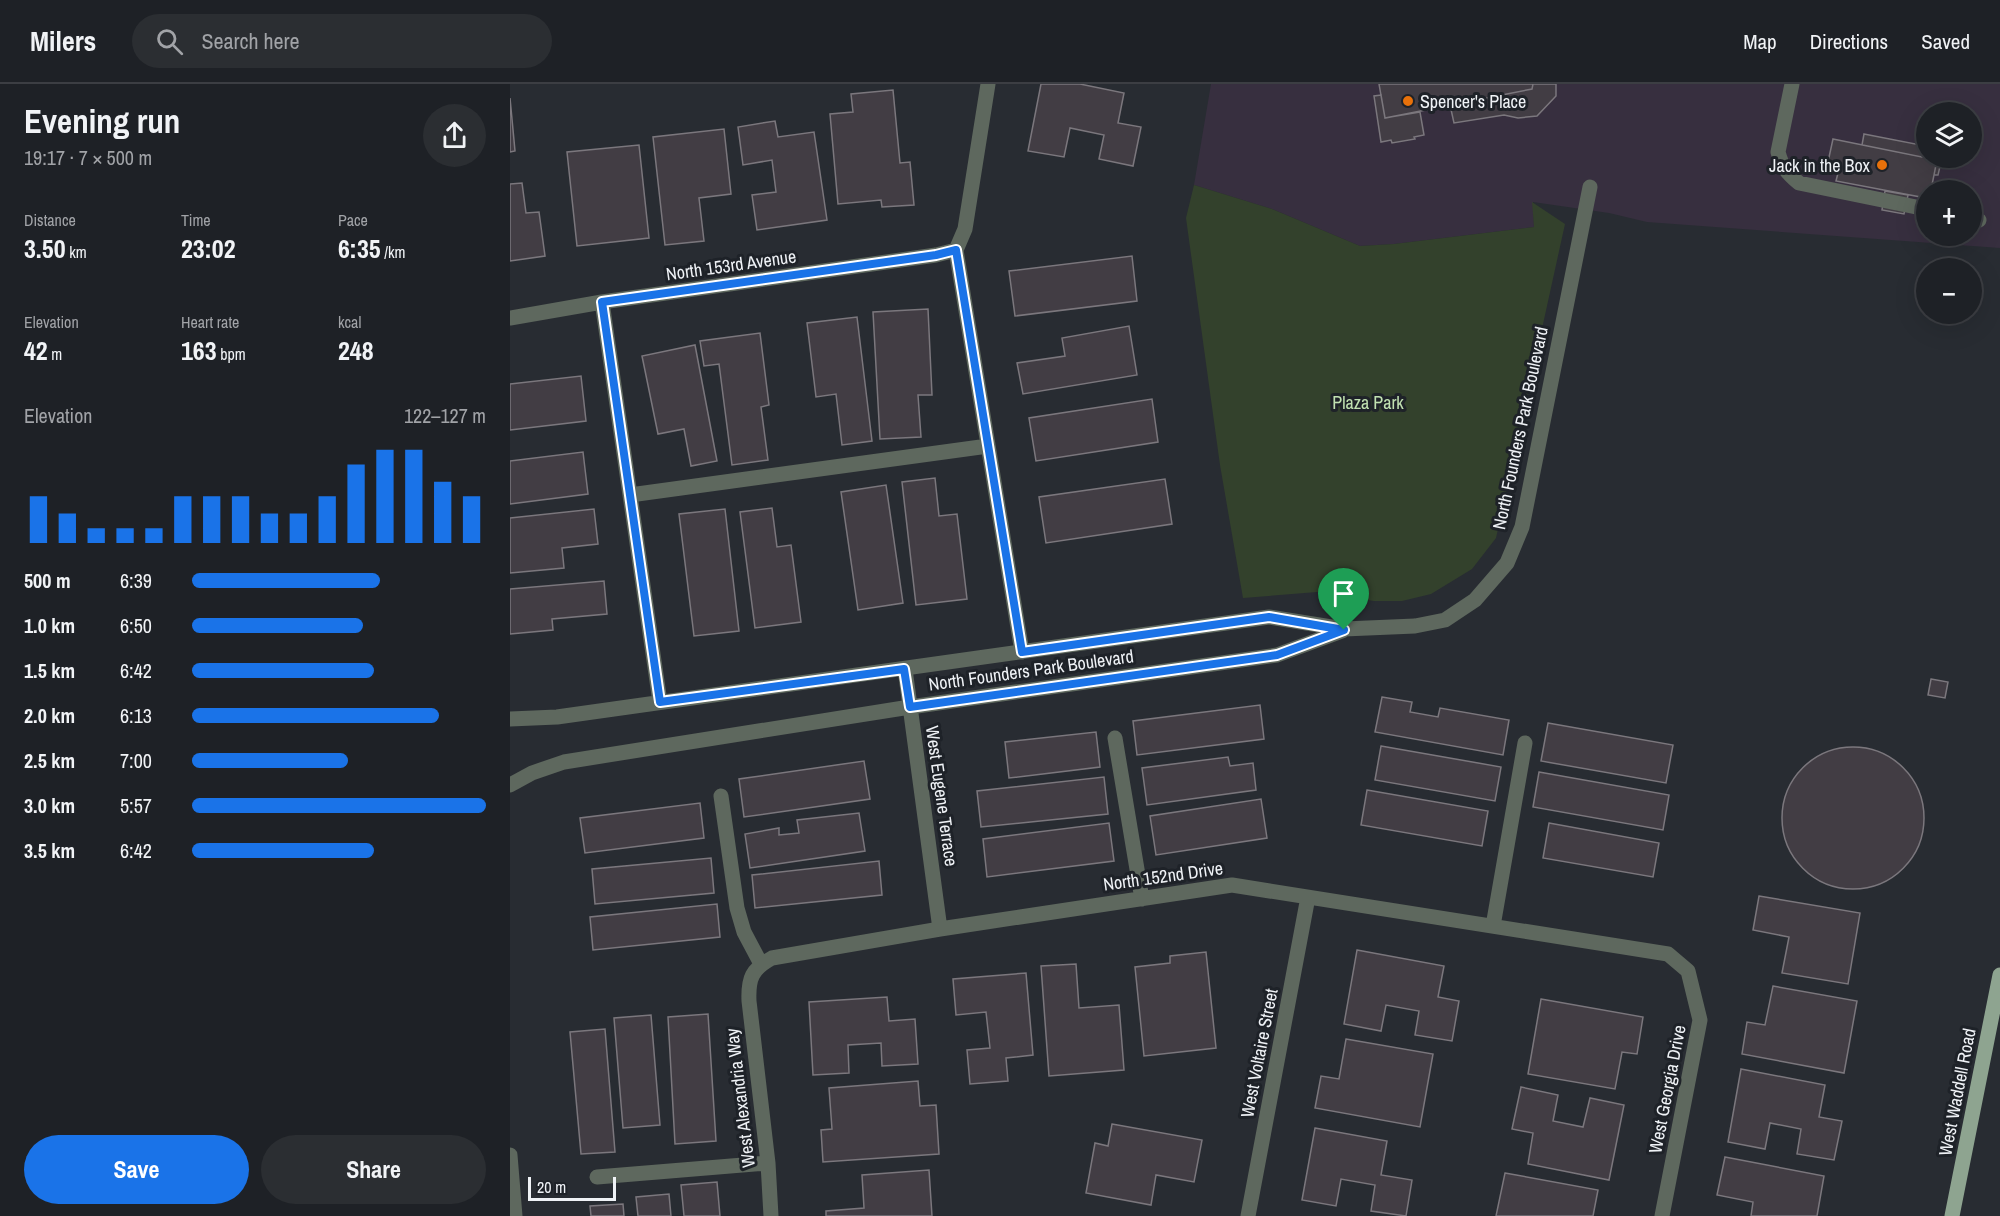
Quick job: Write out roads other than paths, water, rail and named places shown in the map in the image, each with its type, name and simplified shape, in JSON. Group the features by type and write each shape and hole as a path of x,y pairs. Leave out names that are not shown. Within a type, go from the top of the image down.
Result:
{"main road":[{"name":"West Waddell Road","path":"1952,1216 2000,975"}],"street":[{"path":"988,84 965,229 956,250 1022,652"},
{"path":"1792,84 1778,152 1785,172 1799,183 1916,207"},
{"name":"North Founders Park Boulevard","path":"510,718 557,717 1269,617 1344,630 1415,626 1445,620 1475,600 1507,563 1522,527 1590,187"},
{"name":"North 153rd Avenue","path":"510,318 602,302 936,255 956,250"},
{"path":"602,302 660,702"},
{"path":"630,495 988,446"},
{"name":"North Founders Park Boulevard","path":"510,785 532,773 564,762 910,707 1277,655 1344,630"},
{"name":"West Eugene Terrace","path":"904,669 940,929"},
{"path":"1115,738 1142,898"},
{"path":"1493,926 1525,743"},
{"path":"721,796 737,908 756,970"},
{"name":"North 152nd Drive","path":"756,970 772,958 940,929 1232,885 1668,954 1688,971"},
{"name":"West Voltaire Street","path":"1248,1216 1308,897"},
{"name":"West Alexandria Way","path":"756,970 749,1001 768,1163 771,1216"},
{"name":"West Georgia Drive","path":"1662,1216 1700,1020 1688,971"},
{"path":"510,1155 515,1216"},
{"path":"597,1177 768,1163"}],"place":[{"name":"Spencer's Place","path":"1408,101"},
{"name":"Jack in the Box","path":"1882,165"}],"park label":[{"name":"Plaza Park","path":"1368,402"}]}
